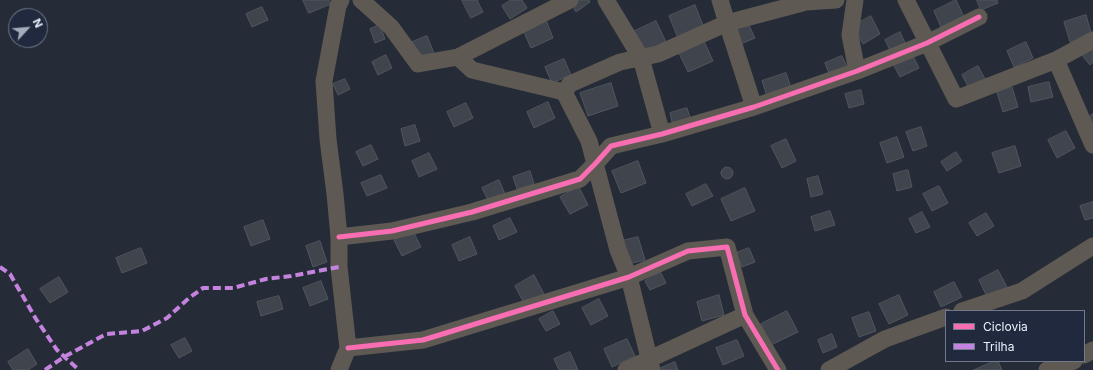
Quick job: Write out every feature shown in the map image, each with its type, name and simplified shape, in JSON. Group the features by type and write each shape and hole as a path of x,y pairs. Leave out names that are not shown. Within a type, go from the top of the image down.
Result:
{"street":[{"path":"339,370 348,348 339,267 339,237 328,139 324,81 338,6 341,0"},
{"path":"361,0 391,27 418,64 458,57 570,0"},
{"path":"606,0 641,58 662,134"},
{"path":"720,0 754,107"},
{"path":"564,92 570,84 620,62 658,54 727,24 806,2 836,0"},
{"path":"855,0 850,35 857,71"},
{"path":"906,0 956,99 1056,60 1093,40"},
{"path":"339,237 392,231 472,212 580,179 611,146 662,134 754,107 857,71 927,43 979,18"},
{"path":"458,57 472,70 564,92 589,141 618,250 629,276 650,364"},
{"path":"1056,60 1093,145"},
{"path":"965,310 1022,290 1093,246"},
{"path":"348,348 423,340 629,276 688,251 727,247 745,315 778,370"},
{"path":"626,370 650,364 745,315"},
{"path":"829,370 885,339 945,317"},
{"path":"1047,370 1071,362"}],"building":[{"path":"303,0 329,0 331,4 309,13"},
{"path":"462,0 477,0 483,12 471,18"},
{"path":"511,0 522,0 527,8 510,19 502,6"},
{"path":"574,0 589,0 590,2 576,12 570,2"},
{"path":"956,0 964,17 941,27 934,11"},
{"path":"977,0 997,0 998,3 981,10"},
{"path":"695,5 704,28 678,38 669,16"},
{"path":"262,7 268,20 252,27 246,14"},
{"path":"1086,15 1092,36 1070,42 1064,22"},
{"path":"871,16 880,34 863,44 853,26"},
{"path":"546,20 553,38 531,48 523,30"},
{"path":"656,21 666,42 642,53 633,32"},
{"path":"747,21 755,38 738,45 730,28"},
{"path":"380,25 385,39 375,43 370,29"},
{"path":"900,32 906,45 891,52 885,40"},
{"path":"427,36 434,53 417,60 410,43"},
{"path":"703,39 713,61 688,72 678,51"},
{"path":"1026,42 1033,58 1014,67 1007,51"},
{"path":"1093,47 1093,62 1090,65 1082,55"},
{"path":"912,54 919,68 900,77 893,64"},
{"path":"386,55 392,68 378,75 372,62"},
{"path":"842,56 848,69 830,76 825,63"},
{"path":"564,59 571,75 552,83 545,67"},
{"path":"978,66 985,79 969,88 962,75"},
{"path":"786,73 792,91 768,99 762,81"},
{"path":"345,79 350,89 338,95 333,84"},
{"path":"1049,82 1053,97 1031,102 1028,87"},
{"path":"611,83 618,106 588,116 580,93"},
{"path":"1012,87 1018,107 1003,112 997,92"},
{"path":"861,90 864,104 849,108 845,94"},
{"path":"548,102 555,118 534,128 527,112"},
{"path":"466,103 473,118 454,127 447,112"},
{"path":"687,108 691,120 673,126 670,113"},
{"path":"1093,114 1093,131 1086,119"},
{"path":"415,125 420,141 405,146 401,129"},
{"path":"921,127 927,146 913,151 906,132"},
{"path":"1066,131 1075,148 1057,158 1048,140"},
{"path":"897,137 904,157 887,163 880,143"},
{"path":"786,139 796,161 782,168 771,146"},
{"path":"371,145 378,159 363,166 356,152"},
{"path":"1015,146 1021,166 999,173 992,153"},
{"path":"956,152 962,161 947,171 941,162"},
{"path":"429,153 437,169 419,177 412,161"},
{"path":"638,161 646,183 621,193 612,171"},
{"path":"725,167 729,167 733,173 729,179 725,179 721,175 721,171"},
{"path":"908,170 912,187 897,191 893,174"},
{"path":"530,171 534,184 517,189 513,177"},
{"path":"381,175 387,188 367,196 361,183"},
{"path":"818,176 823,194 811,197 807,179"},
{"path":"499,180 505,194 489,202 482,188"},
{"path":"706,184 713,196 692,206 686,194"},
{"path":"939,186 948,203 932,211 923,194"},
{"path":"579,187 588,205 570,214 560,197"},
{"path":"745,188 755,211 731,221 721,199"},
{"path":"1093,202 1093,218 1085,220 1080,206"},
{"path":"830,211 835,225 815,231 811,217"},
{"path":"922,212 930,227 916,233 909,219"},
{"path":"986,213 994,226 977,236 969,223"},
{"path":"510,218 517,232 499,240 493,226"},
{"path":"263,220 270,239 251,246 244,227"},
{"path":"413,231 421,247 402,256 394,240"},
{"path":"470,237 477,254 459,261 452,245"},
{"path":"638,237 645,260 628,264 622,241"},
{"path":"320,241 327,262 313,267 306,246"},
{"path":"141,248 147,263 122,273 116,258"},
{"path":"749,248 755,262 742,267 736,253"},
{"path":"998,270 1008,289 988,299 979,280"},
{"path":"661,273 666,283 650,290 645,281"},
{"path":"534,275 544,294 525,305 515,286"},
{"path":"59,277 68,292 50,303 40,289"},
{"path":"321,281 328,299 310,306 303,288"},
{"path":"954,282 962,297 941,307 934,292"},
{"path":"719,295 724,315 702,321 697,302"},
{"path":"899,295 908,315 889,324 879,304"},
{"path":"279,296 283,309 261,316 257,302"},
{"path":"599,299 608,316 591,325 582,308"},
{"path":"553,311 560,324 546,331 539,319"},
{"path":"787,311 798,332 771,345 761,324"},
{"path":"869,312 876,331 859,337 852,318"},
{"path":"832,334 837,347 823,353 818,340"},
{"path":"185,338 192,351 179,358 171,345"},
{"path":"627,339 635,356 612,367 604,349"},
{"path":"737,340 744,356 723,365 716,348"},
{"path":"28,349 37,364 28,370 13,370 8,362"},
{"path":"570,352 578,370 559,370 554,359"},
{"path":"675,362 678,370 656,370"},
{"path":"992,362 998,362 1002,370 974,370"}],"marked path":[{"path":"0,267 10,274 36,319 57,350 79,370"},
{"path":"45,370 64,357 106,334 142,331 167,318 189,298 203,288 233,288 266,279 339,267"}],"cycle path":[{"path":"339,237 392,231 472,212 580,179 611,146 662,134 754,107 857,71 927,43 979,17"},
{"path":"348,348 423,340 629,277 688,251 727,247 745,315 778,370"}]}
